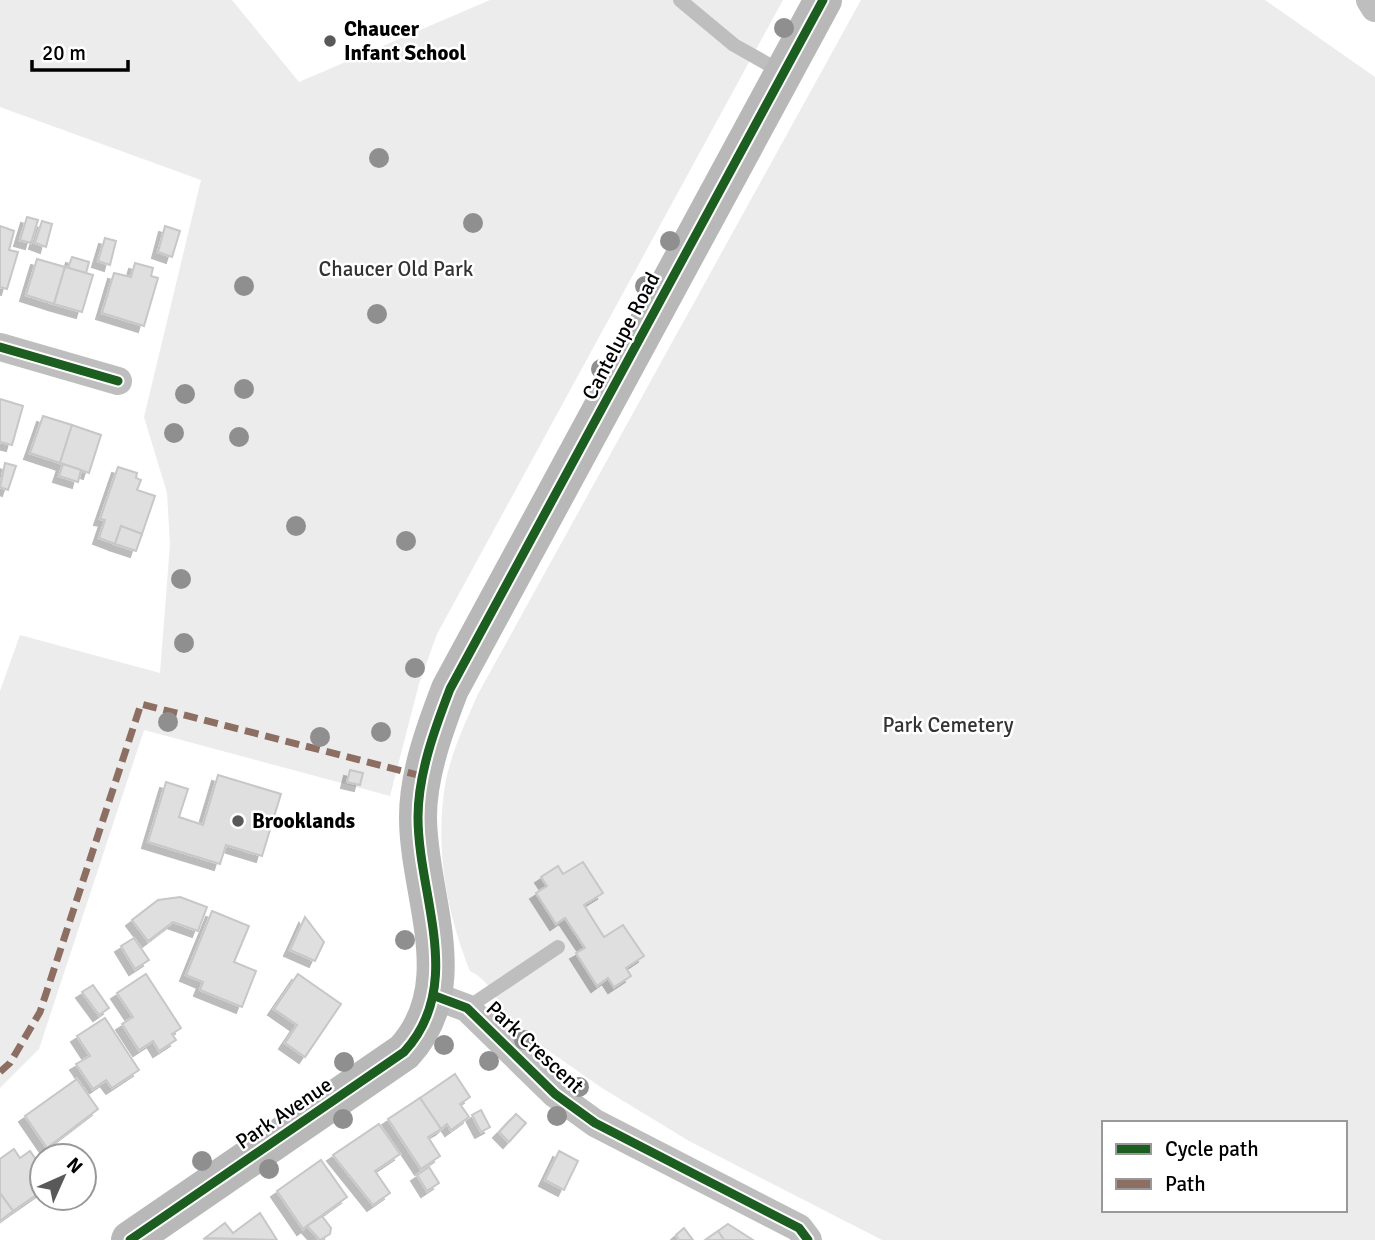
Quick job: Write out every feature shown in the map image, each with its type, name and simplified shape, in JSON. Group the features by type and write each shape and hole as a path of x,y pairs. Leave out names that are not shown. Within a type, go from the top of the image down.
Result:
{"street":[{"name":"Cantelupe Road","path":"451,1002 437,962 421,871 418,816 422,776 450,688 823,0"},
{"path":"1370,0 1375,8"},
{"path":"0,347 118,381"},
{"name":"Park Avenue","path":"130,1240 404,1052 451,1002"},
{"name":"Park Crescent","path":"451,1002 578,1112 799,1228 808,1240"}],"lane":[{"path":"681,0 734,45 784,73"},
{"path":"451,1002 558,947"}],"green space":[{"name":"Chaucer Old Park","path":"0,0 232,0 299,82 490,0 783,0 437,634 419,684 390,796 144,730 39,1049 0,1088 0,691 20,635 160,673 170,544 167,493 144,417 201,180 0,107"},
{"name":"Park Cemetery","path":"861,0 1265,0 1375,77 1375,1240 882,1240 689,1141 602,1088 503,1019 500,1005 492,991 482,979 470,971 454,925 442,853 441,829 446,780 460,736 478,694"}],"building":[{"path":"27,217 38,220 31,243 20,240"},
{"path":"42,221 52,224 46,247 35,243"},
{"path":"0,226 14,231 9,250 18,252 7,289 0,287"},
{"path":"165,226 180,231 172,257 158,252"},
{"path":"105,238 116,241 110,265 98,261"},
{"path":"72,257 89,262 86,273 68,268"},
{"path":"37,259 65,267 54,304 26,295"},
{"path":"135,263 153,268 151,276 158,278 144,326 102,313 114,273 131,277"},
{"path":"65,267 93,275 82,312 54,304"},
{"path":"0,399 23,406 12,445 0,442"},
{"path":"43,416 72,425 60,463 30,453"},
{"path":"72,425 101,435 89,473 60,463"},
{"path":"5,463 16,466 8,490 0,487"},
{"path":"63,464 81,470 78,482 59,476"},
{"path":"118,467 137,473 136,478 141,480 137,490 155,496 142,534 121,526 115,544 99,538 105,520 100,519"},
{"path":"121,526 142,534 136,551 115,544"},
{"path":"350,770 363,773 360,785 347,782"},
{"name":"Brooklands","path":"218,775 281,794 262,856 226,845 220,864 148,842 166,782 188,789 179,817 203,825"},
{"path":"583,862 603,893 584,905 604,937 623,925 644,956 626,968 631,976 614,987 608,978 597,986 576,953 585,948 565,918 556,924 536,893 547,886 541,877 558,866 563,874"},
{"path":"180,897 207,907 198,931 173,922 148,941 132,920 158,900"},
{"path":"212,911 249,926 234,962 256,971 242,1007 200,990 203,982 186,975"},
{"path":"305,917 324,942 315,961 290,950"},
{"path":"134,938 149,960 135,969 121,946"},
{"path":"146,974 181,1028 172,1034 176,1040 159,1051 153,1041 139,1050 122,1024 133,1017 117,993"},
{"path":"298,974 341,1004 305,1057 285,1043 297,1025 274,1009"},
{"path":"93,985 109,1008 99,1015 82,992"},
{"path":"105,1018 139,1070 112,1088 106,1080 93,1089 76,1064 90,1056 77,1036"},
{"path":"455,1074 470,1097 460,1104 469,1117 451,1130 447,1124 441,1129 420,1098"},
{"path":"77,1079 98,1109 55,1142 43,1142 25,1116"},
{"path":"420,1098 441,1129 428,1137 440,1156 421,1169 388,1119"},
{"path":"481,1110 490,1127 481,1132 472,1115"},
{"path":"516,1114 526,1123 509,1142 499,1132"},
{"path":"379,1124 400,1154 375,1171 390,1193 373,1205 333,1155"},
{"path":"14,1149 20,1158 28,1152 28,1201 13,1211 0,1193 0,1159"},
{"path":"559,1151 578,1161 564,1190 545,1180"},
{"path":"321,1160 347,1197 303,1229 277,1191"},
{"path":"429,1167 439,1183 427,1191 417,1175"},
{"path":"0,1193 13,1211 0,1221"},
{"path":"260,1213 277,1240 205,1238 225,1223 233,1233"},
{"path":"322,1216 331,1228 330,1234 320,1240 307,1226"},
{"path":"728,1224 753,1240 724,1240 718,1231"},
{"path":"684,1228 693,1240 679,1240 676,1235"},
{"path":"718,1231 724,1240 705,1240"}],"marked path":[{"path":"0,1072 10,1063 40,1012 141,704 422,776"}],"cycle path":[{"path":"130,1240 404,1052 422,1026 432,998 436,969 420,847 419,801 428,752 450,689 823,0"},
{"path":"0,347 118,381"},
{"path":"435,996 467,1008 555,1094 595,1123 799,1228 808,1240"}],"place":[{"name":"Chaucer Infant School","path":"330,41"},
{"name":"Brooklands","path":"238,821"}]}
